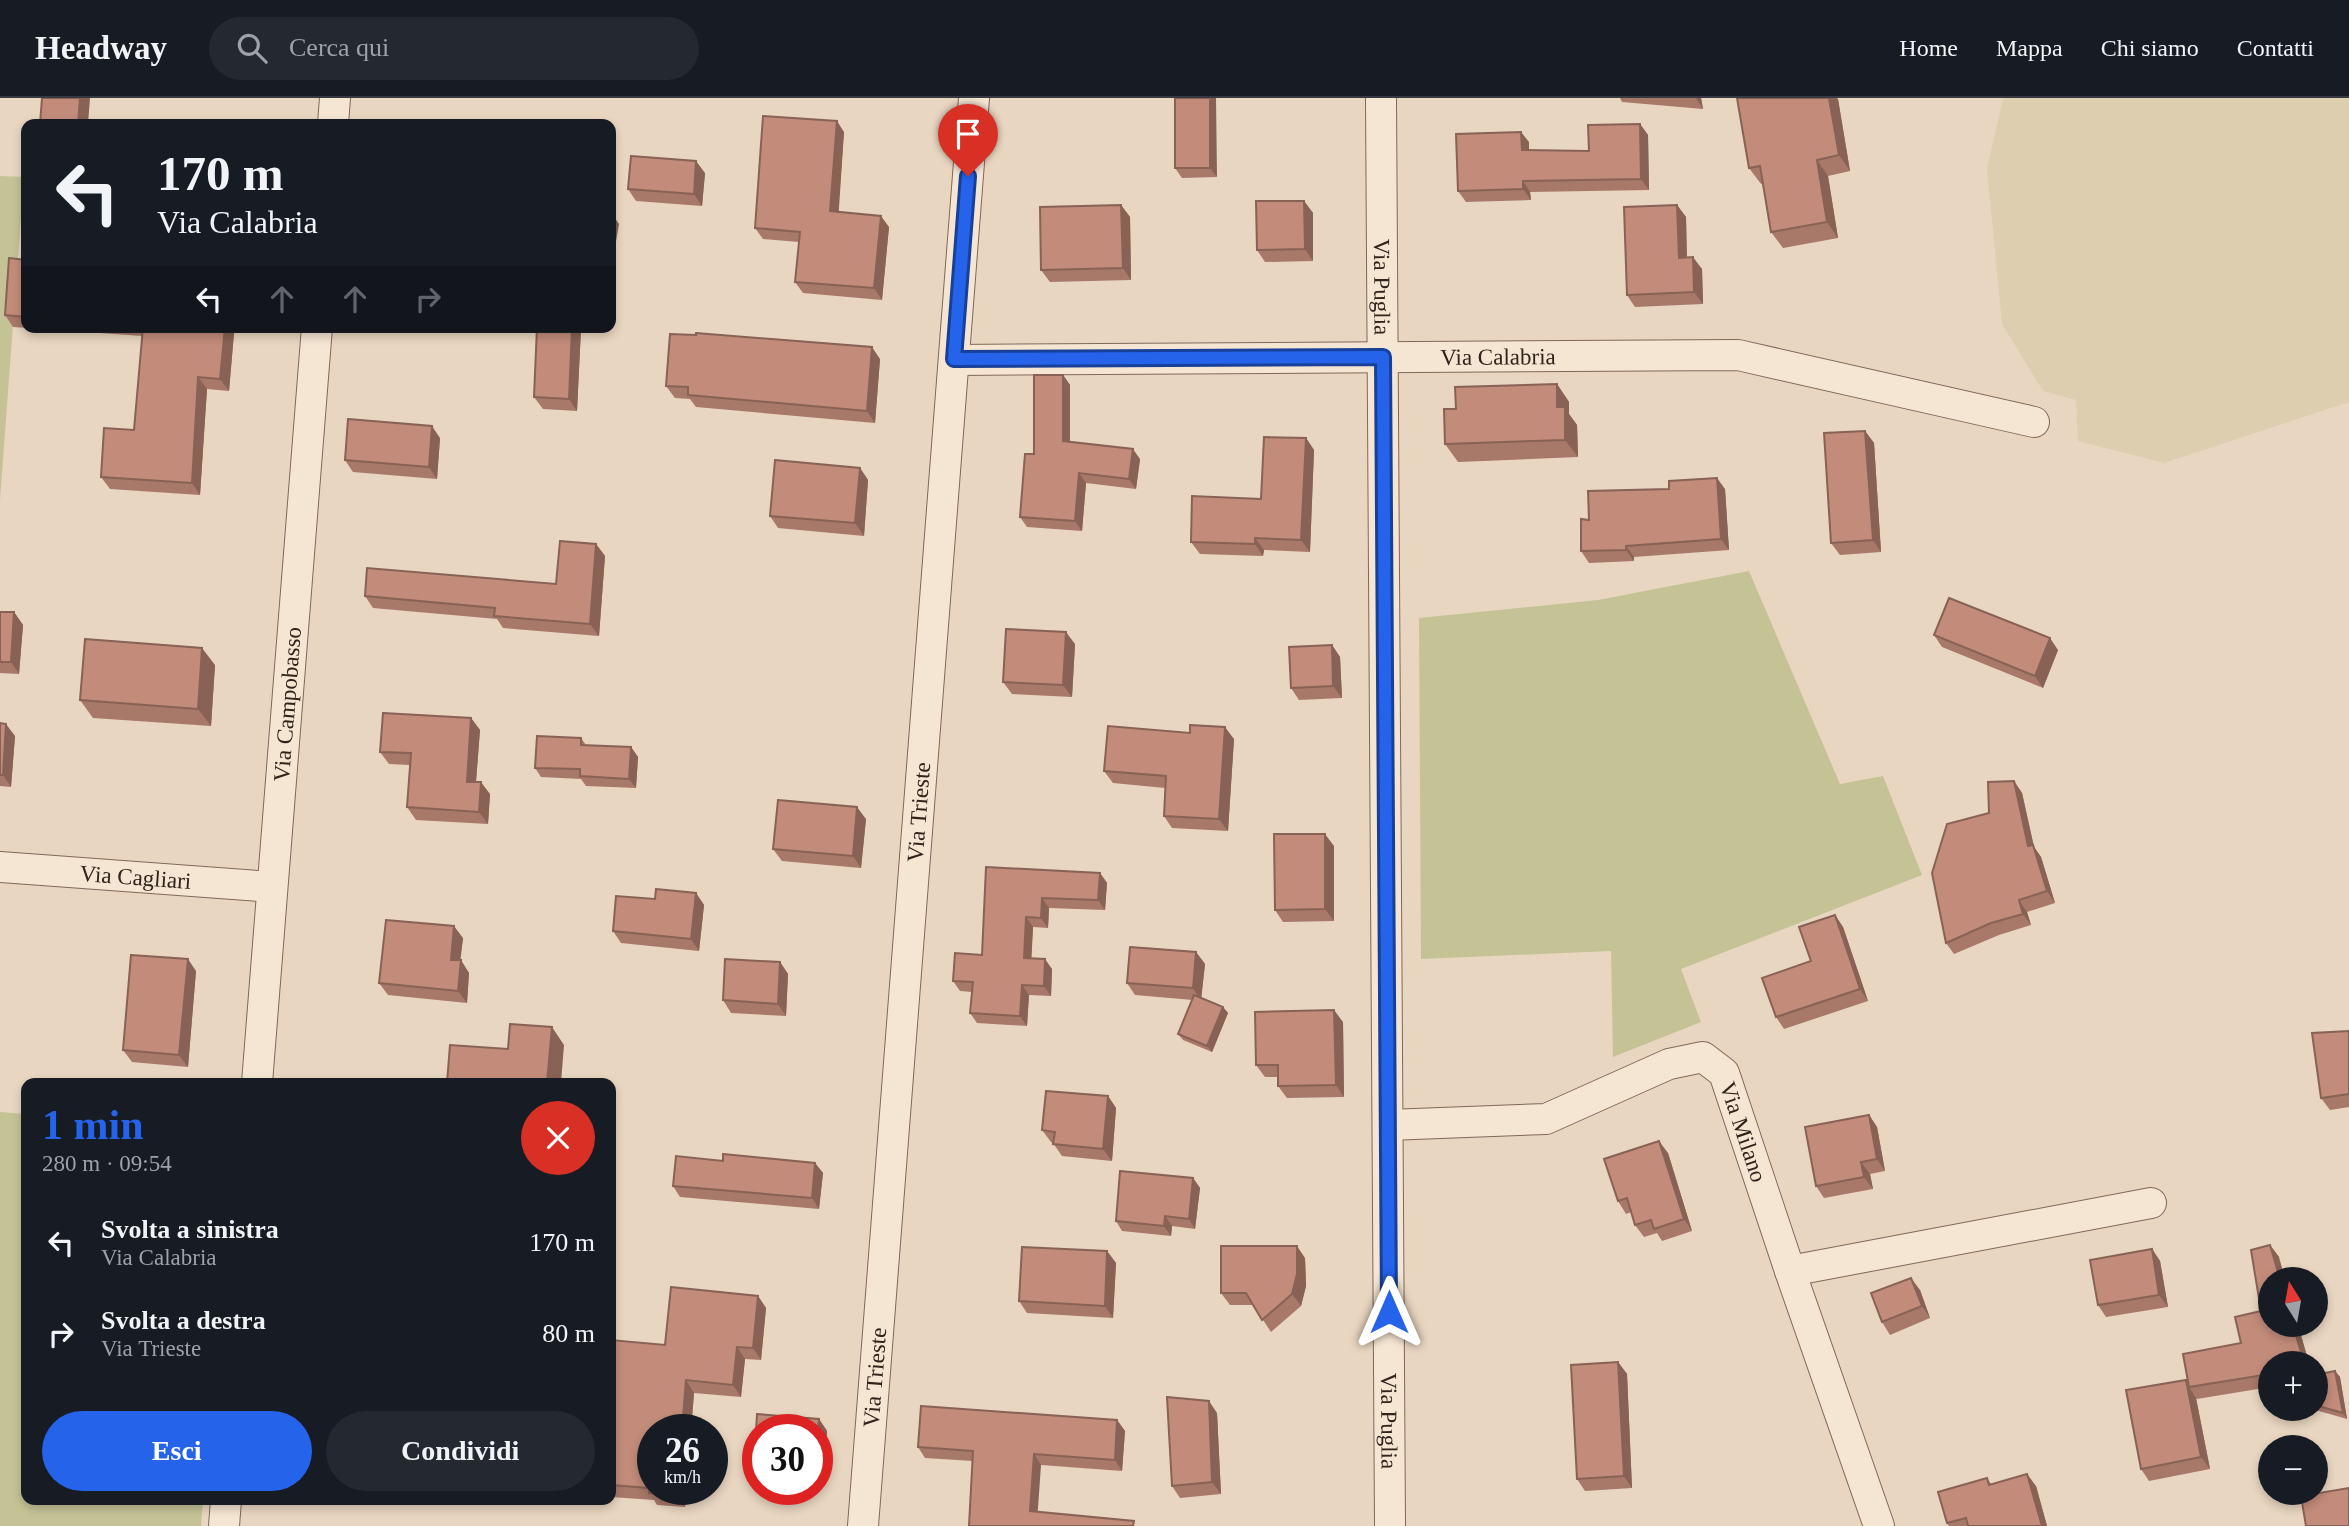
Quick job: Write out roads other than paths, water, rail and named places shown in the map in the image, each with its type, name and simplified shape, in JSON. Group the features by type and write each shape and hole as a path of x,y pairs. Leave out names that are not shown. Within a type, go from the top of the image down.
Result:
{"street":[{"path":"333,119 335,98"},
{"name":"Via Trieste","path":"863,1526 975,98"},
{"name":"Via Puglia","path":"1381,98 1390,1526"},
{"name":"Via Campobasso","path":"257,1078 317,333"},
{"name":"Via Calabria","path":"954,359 1738,355 2034,422"},
{"name":"Via Cagliari","path":"0,867 272,887"},
{"name":"Via Milano","path":"1388,1125 1546,1119 1669,1064 1703,1056 1724,1073 1879,1526"},
{"path":"1790,1271 2151,1203"},
{"path":"224,1526 226,1505"}]}
